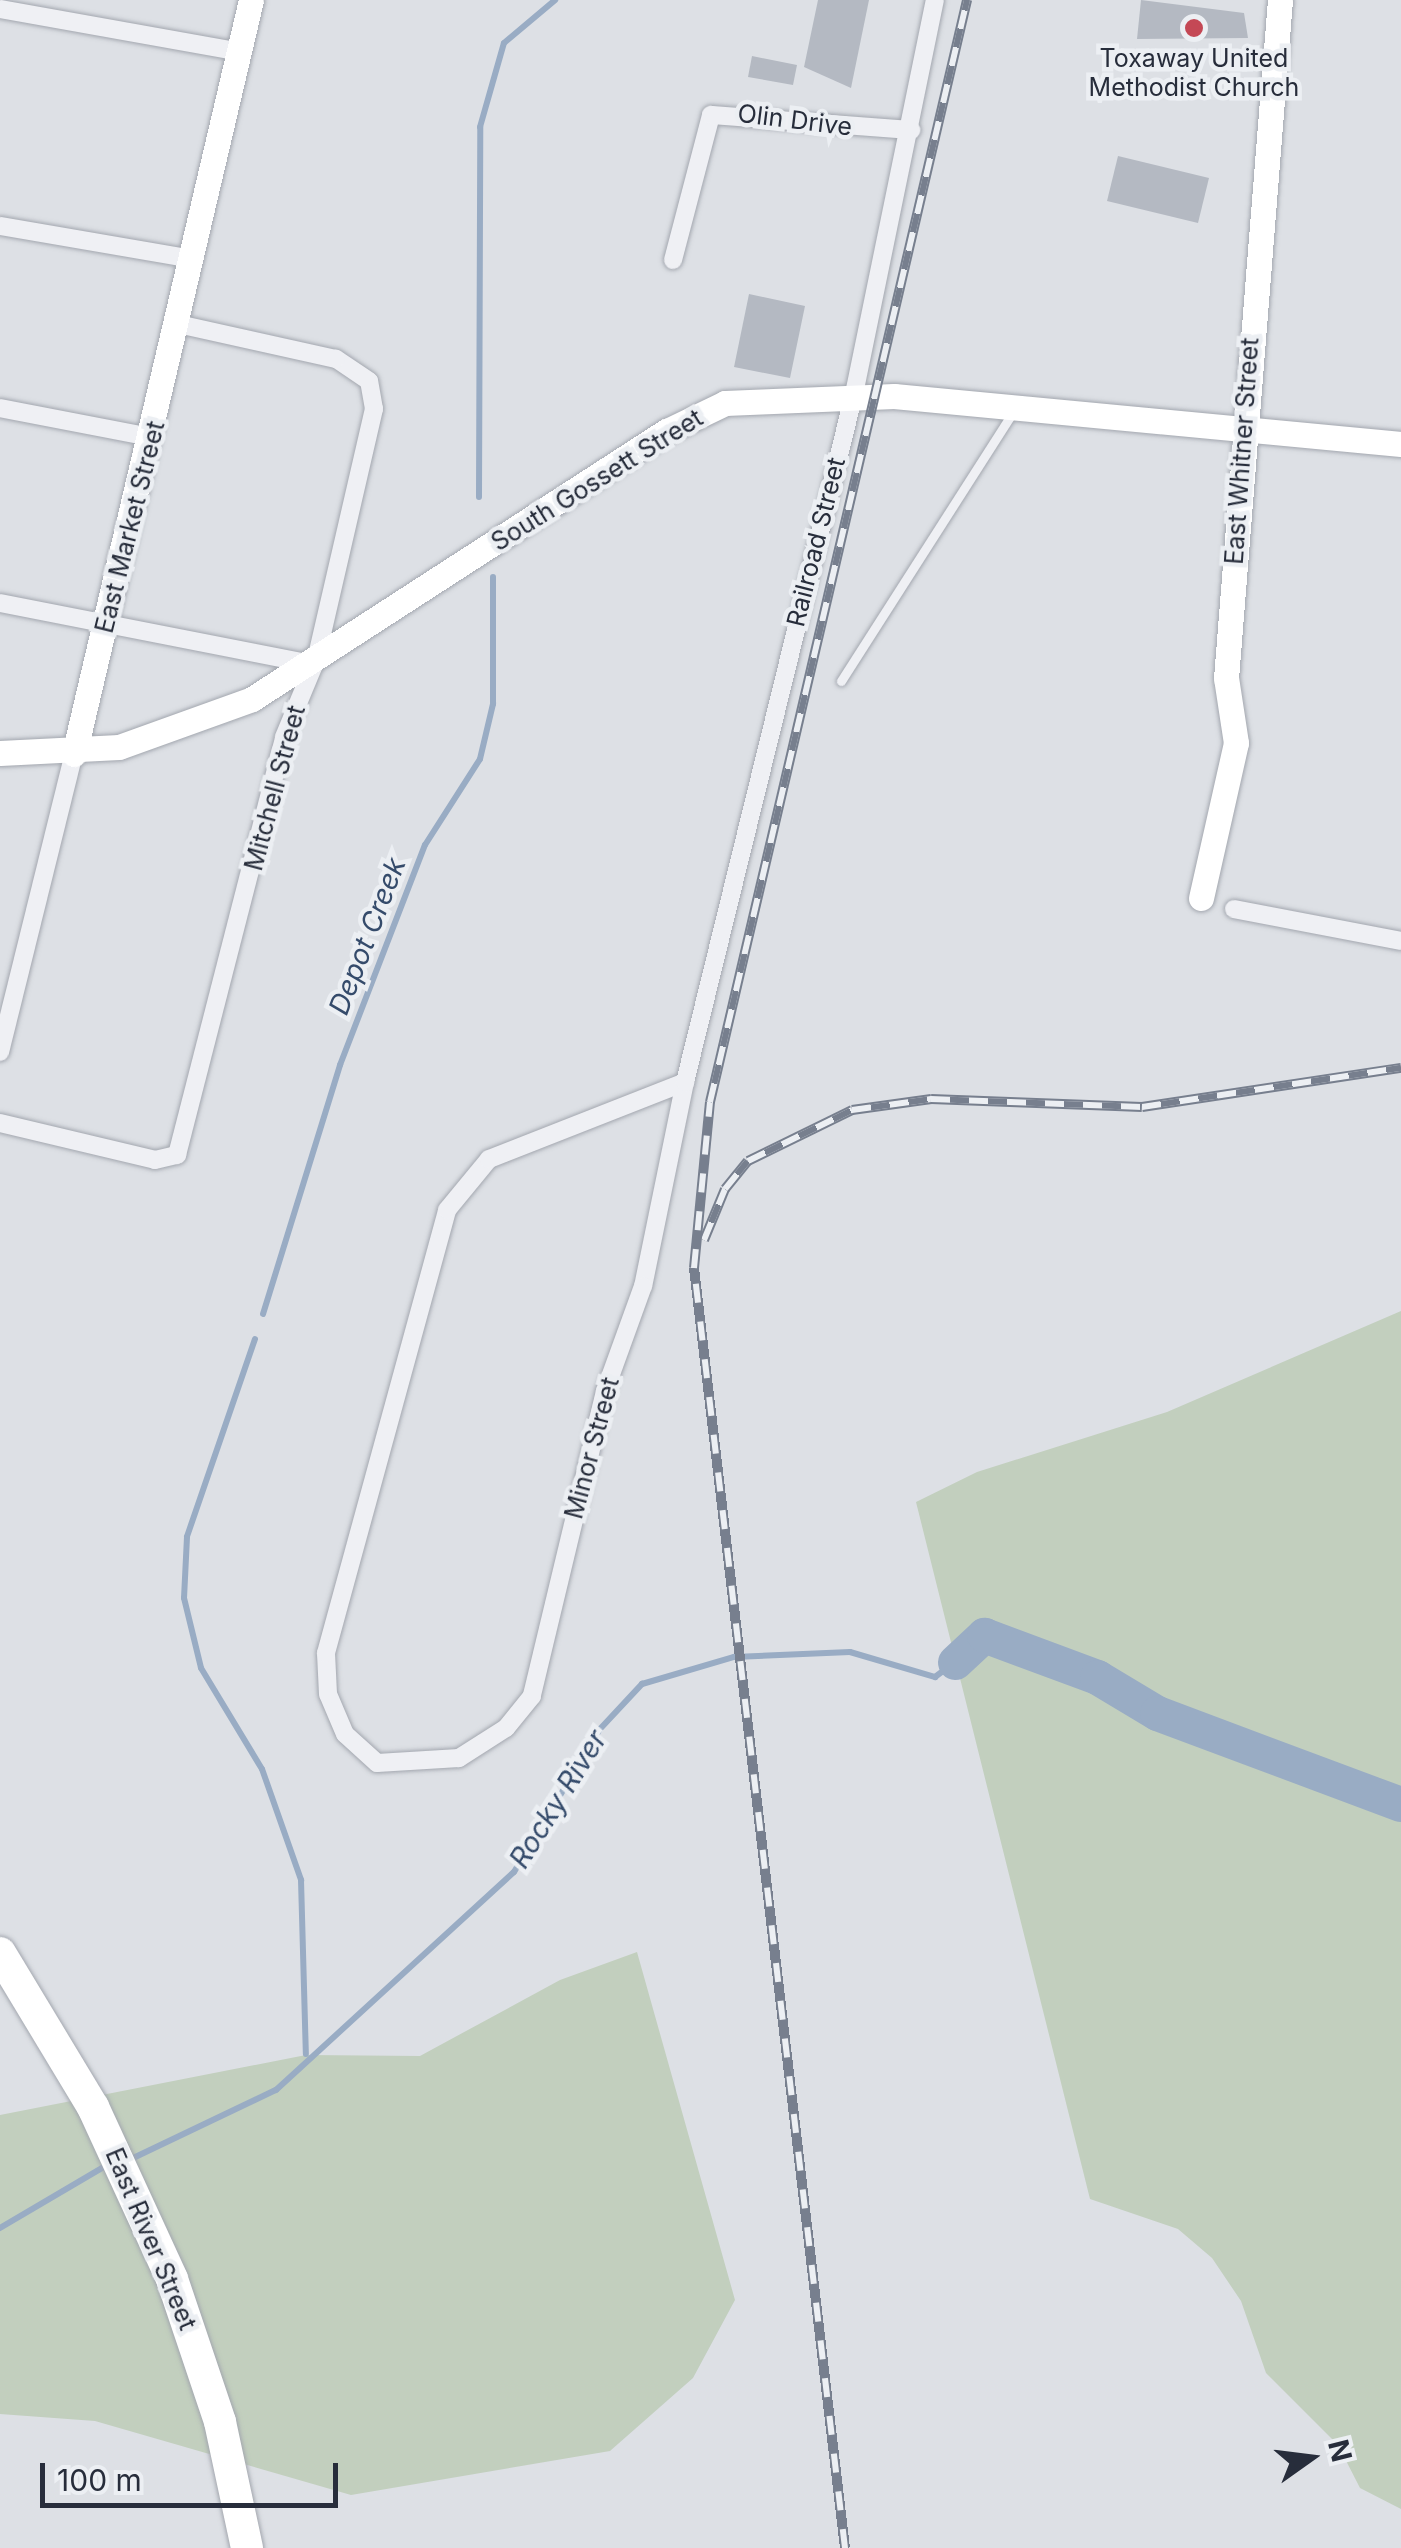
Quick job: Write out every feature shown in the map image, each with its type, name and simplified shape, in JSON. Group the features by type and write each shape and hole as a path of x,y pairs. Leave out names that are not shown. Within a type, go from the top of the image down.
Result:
{"highway":[{"name":"East River Street","path":"0,1953 93,2107 172,2279 220,2422 248,2548"}],"street":[{"name":"East Market Street","path":"0,1052 152,437 252,0"},
{"name":"Railroad Street","path":"684,1082 854,394 911,130 934,0"},
{"name":"East Whitner Street","path":"1202,898 1236,743 1226,678 1242,431 1280,0"},
{"path":"12,7 241,52"},
{"name":"Olin Drive","path":"673,260 710,115 911,130"},
{"path":"0,226 193,259"},
{"name":"Mitchell Street","path":"0,1123 155,1160 178,1156 284,737 312,664 374,409 369,381 336,359 178,324"},
{"name":"South Gossett Street","path":"0,753 74,754 172,732 312,664 694,416 754,397 854,394 1401,444"},
{"path":"0,408 152,437"},
{"path":"0,603 108,620 312,664"},
{"path":"1234,908 1401,941"},
{"name":"Minor Street","path":"684,1082 643,1286 605,1391 532,1696 506,1728 459,1758 377,1764 345,1734 328,1694 326,1653 447,1210 489,1158 684,1082"}],"lane":[{"path":"841,681 1015,408"}],"green space":[{"path":"1401,1311 1401,2509 1360,2488 1338,2445 1266,2373 1241,2301 1212,2258 1178,2229 1090,2199 916,1502 977,1472 1167,1412"},
{"path":"637,1952 735,2300 693,2378 610,2451 351,2495 95,2421 0,2414 0,2115 306,2055 420,2056 560,1980"}],"building":[{"path":"818,0 869,0 851,88 804,67"},
{"name":"Toxaway United Methodist Church","path":"1141,0 1244,13 1248,38 1137,39"},
{"path":"752,56 797,65 793,85 748,77"},
{"path":"1118,156 1209,178 1198,223 1107,201"},
{"path":"749,294 805,306 790,378 734,367"}],"waterway":[{"name":"Depot Creek","path":"479,497 480,127 504,43 555,0"},
{"name":"Depot Creek","path":"263,1314 340,1065 425,845 480,759 493,704 493,577"},
{"name":"Depot Creek","path":"255,1339 187,1537 184,1598 201,1668 262,1769 301,1880 306,2054"},
{"name":"Rocky River","path":"955,1662 984,1635 1097,1677 1157,1713 1401,1804"},
{"name":"Rocky River","path":"129,2160 276,2090 514,1872 600,1729 642,1684 734,1657 850,1652 935,1677 955,1662"},
{"name":"Rocky River","path":"0,2228 107,2165"}],"railway":[{"path":"845,2548 694,1268 710,1102 967,0"},
{"path":"704,1240 725,1189 748,1161 852,1110 931,1099 1142,1107 1401,1068"}],"place":[{"name":"Toxaway United Methodist Church","path":"1194,28"}]}
